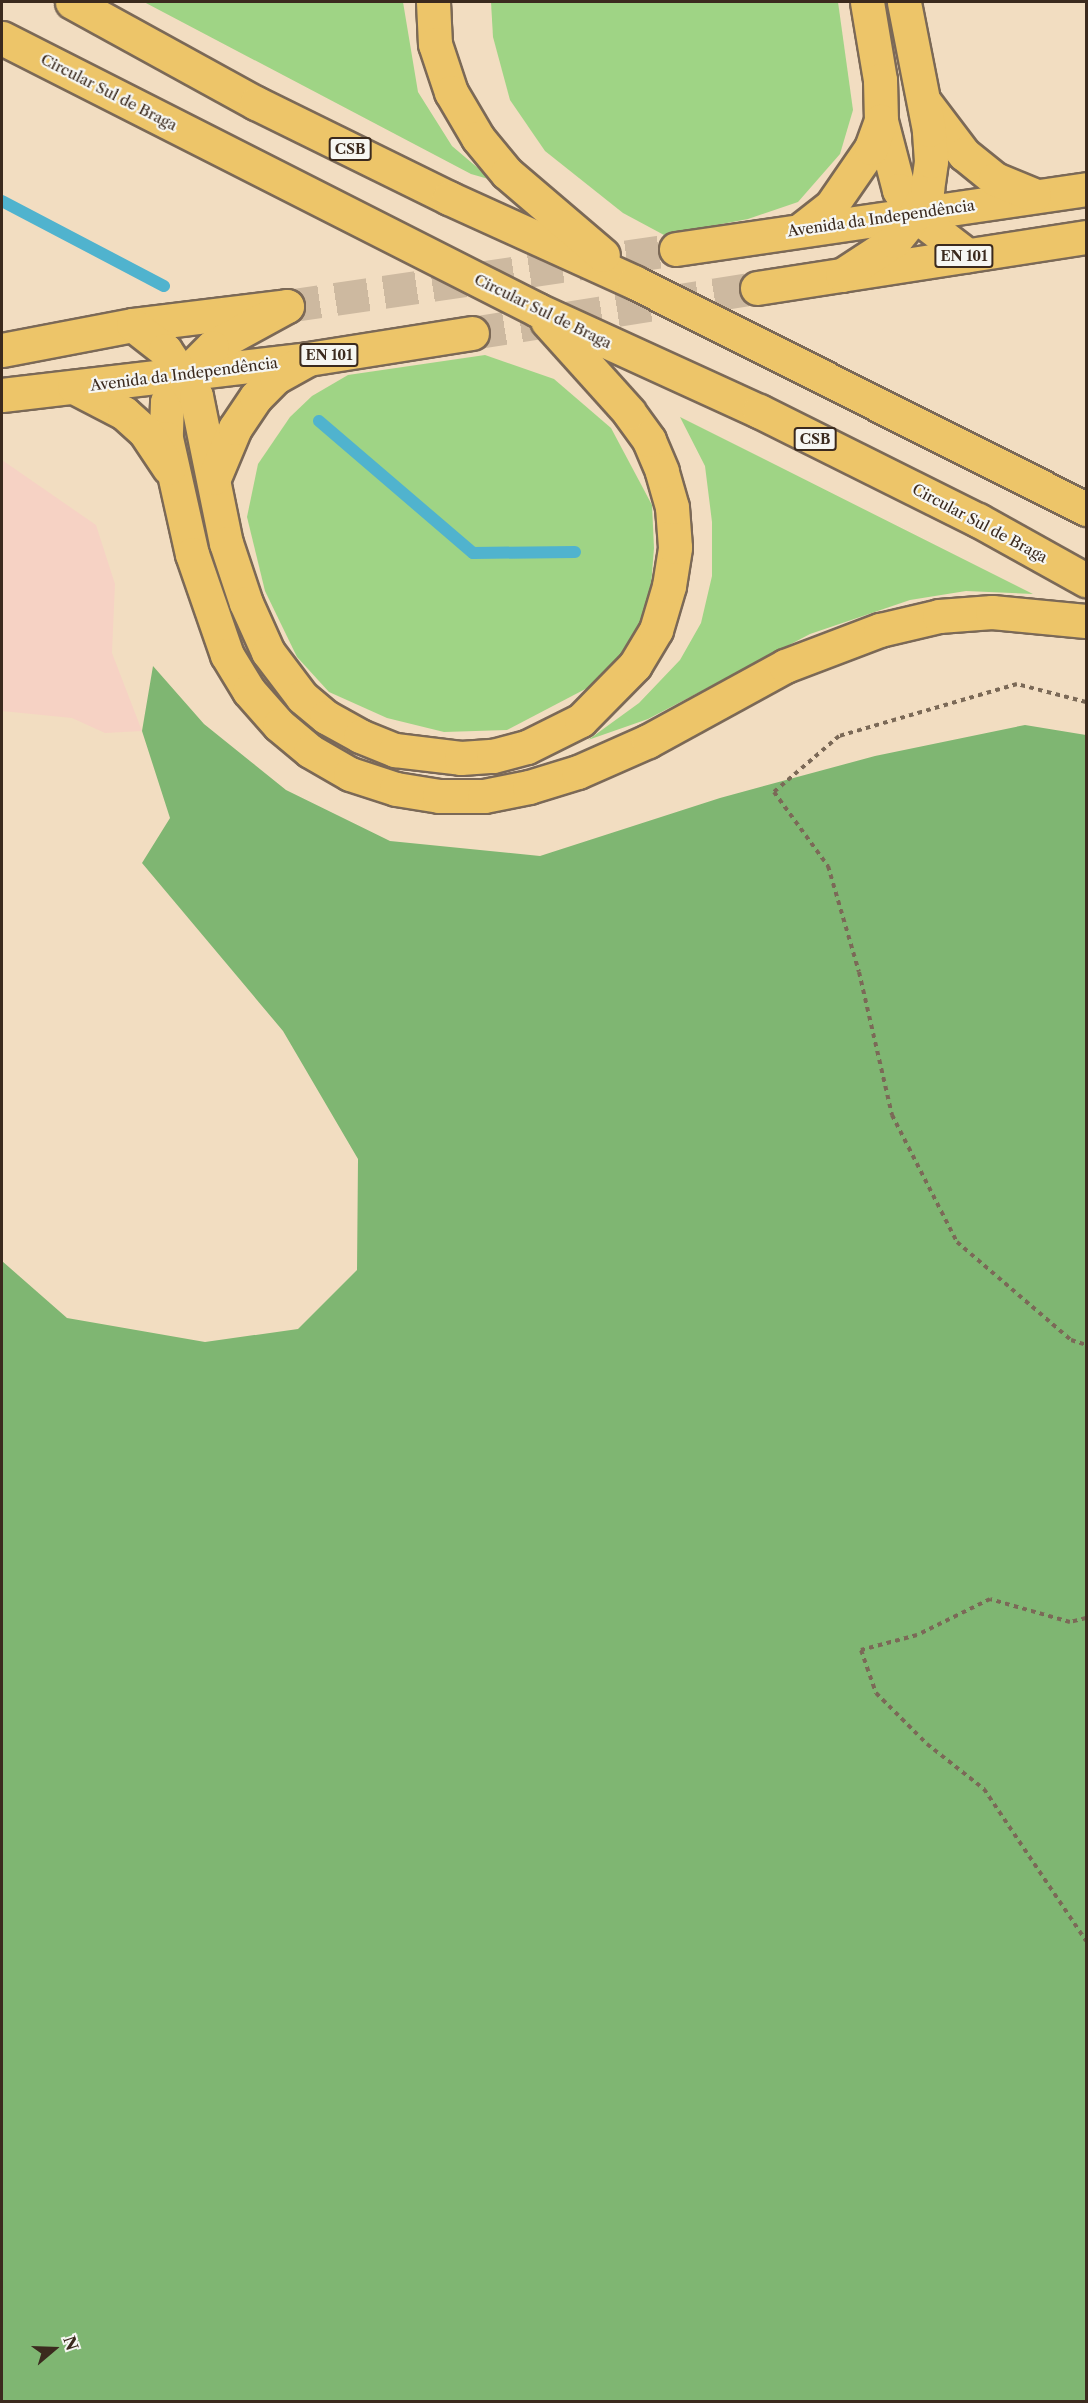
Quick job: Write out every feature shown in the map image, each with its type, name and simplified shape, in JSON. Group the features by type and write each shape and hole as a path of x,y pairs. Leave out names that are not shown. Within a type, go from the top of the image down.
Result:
{"main road":[{"name":"CSB","path":"72,2 256,103 449,198 634,282 1086,509"},
{"path":"433,2 435,44 451,93 478,138 507,173 634,282"},
{"path":"867,2 880,80 881,121 899,190 915,215 967,255"},
{"path":"842,275 894,241 915,215 927,190 931,161 923,99 904,2"},
{"name":"Circular Sul de Braga","path":"2,38 538,310 759,411 978,520 1086,580"},
{"path":"923,99 964,154 995,179 1034,195"},
{"path":"803,228 831,206 871,148 881,121"},
{"name":"Avenida da Independência","path":"676,249 803,228 915,215 1034,195 1086,189"},
{"name":"EN 101","path":"757,288 1086,237"},
{"path":"2,351 133,325 287,306 213,347 185,374 167,402 166,438 174,476 209,609 227,656 249,691 279,725 310,751 350,774 407,791 484,796 578,772 648,741 785,666 880,630 939,616 992,612 1086,621"},
{"path":"133,325 165,350 185,374 196,396 226,543 246,603 268,652 302,697 326,717 394,750 429,757 493,756 554,736 581,720 609,696 635,665 656,630 675,547 672,507 662,471 649,440 629,412 538,310"},
{"name":"Avenida da Independência","path":"2,395 308,359 472,333"},
{"path":"214,478 235,428 256,397 276,377 308,359"},
{"path":"74,387 124,413 145,432 174,476"}],"path":[{"path":"1086,702 1017,684 839,736 774,792 828,866 859,972 892,1115 957,1242 1071,1340 1086,1345"},
{"path":"1086,1618 1070,1622 990,1599 917,1635 861,1650 876,1693 927,1744 984,1789 1086,1941"}],"shaded area":[{"path":"2,460 96,525 115,584 112,653 142,731 105,733 72,718 2,711"}],"green space":[{"path":"144,2 403,2 418,92 452,146 492,180 471,174"},
{"path":"491,2 838,2 853,110 840,154 798,202 748,219 664,235 623,213 545,151 510,100 493,37"},
{"path":"485,355 554,379 611,428 652,505 654,548 650,599 630,648 593,685 507,730 444,732 387,718 329,692 297,657 265,591 247,517 258,464 290,417 312,396 348,375"},
{"path":"680,417 1033,594 966,591 910,600 810,634 648,719 588,740 639,703 680,660 701,623 712,576 712,522 705,466"},
{"path":"153,666 204,724 286,790 390,841 540,856 720,798 875,756 1025,725 1086,735 1086,2401 2,2401 2,1261 67,1318 205,1342 298,1329 357,1270 358,1159 283,1031 142,863 170,818 142,731"}],"waterway":[{"path":"2,201 164,286"},
{"path":"319,421 473,553 575,552"}],"tunnel":[{"path":"287,306 676,249"},
{"path":"472,333 757,288"}]}
